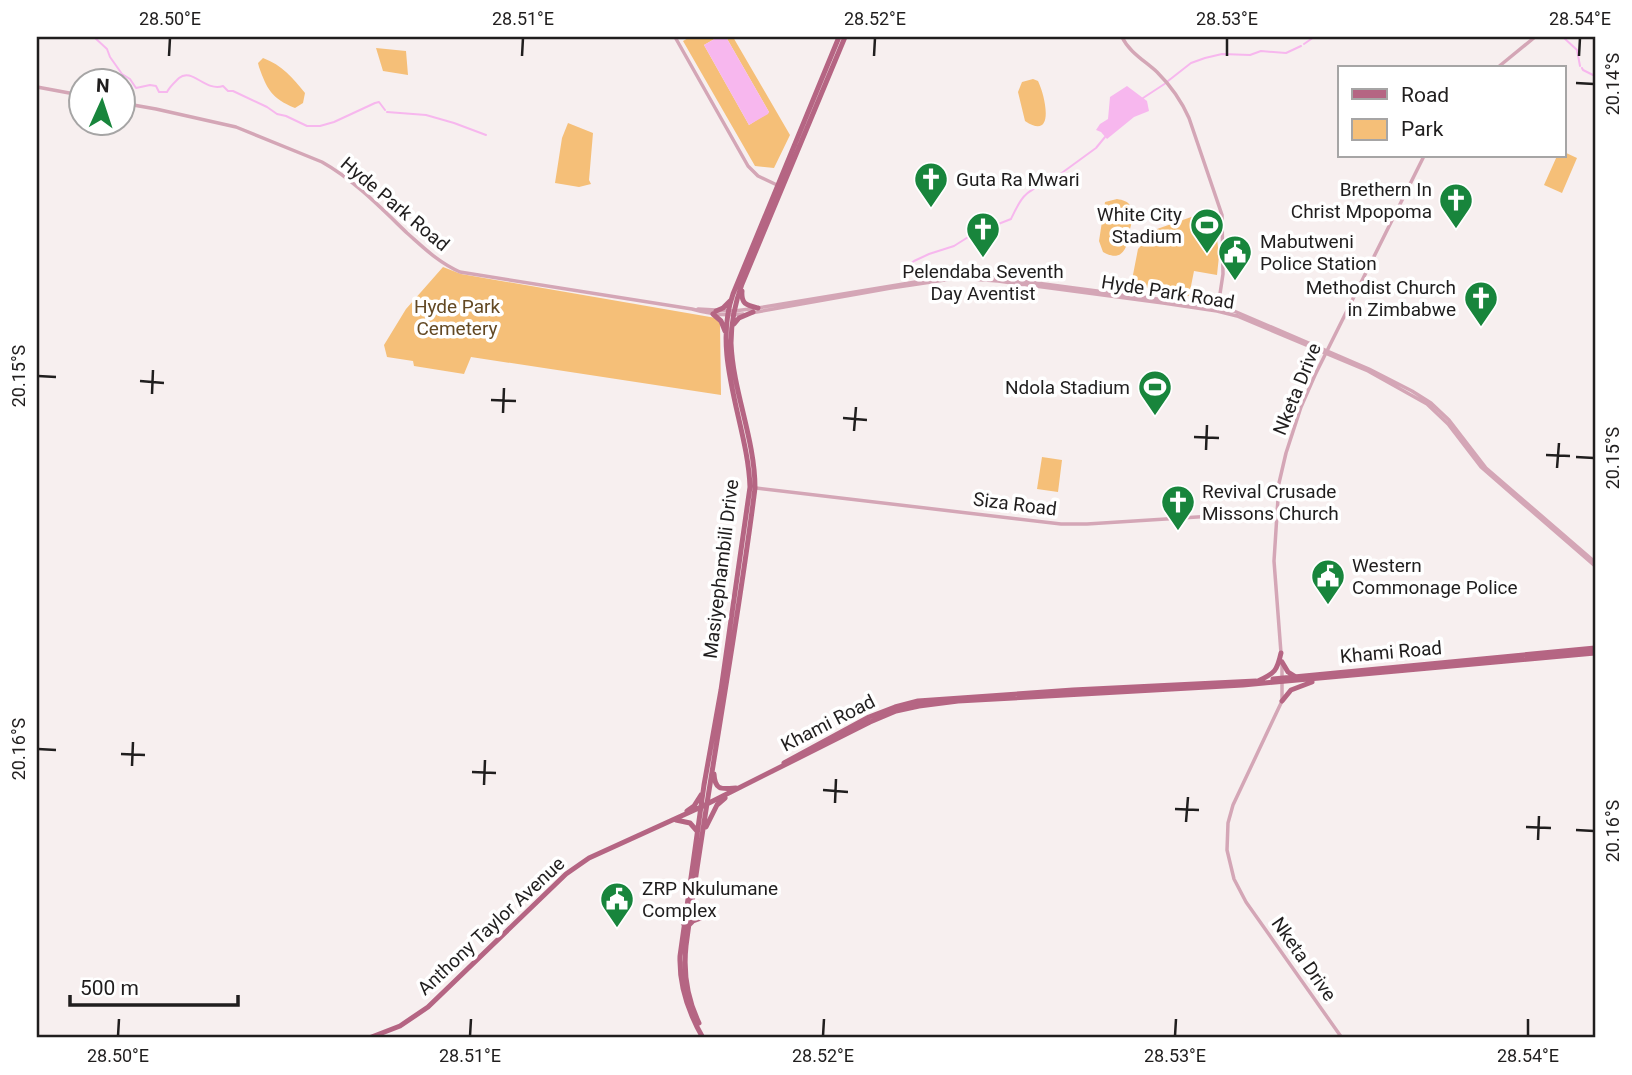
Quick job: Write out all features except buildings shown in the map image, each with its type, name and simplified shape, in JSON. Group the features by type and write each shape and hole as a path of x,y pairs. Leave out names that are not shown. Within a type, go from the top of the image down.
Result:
{"main road":[{"name":"Masiyephambili Drive","path":"705,1038 691,1015 681,980 680,956 726,691 754,464 731,344 730,301 842,37"},
{"name":"Masiyephambili Drive","path":"704,806 704,785 753,487 729,365 726,334 731,313 777,187"},
{"path":"742,284 743,303 756,310"},
{"path":"726,334 715,312 730,301"},
{"path":"732,327 737,319 756,310"},
{"name":"Khami Road","path":"779,767 870,722 919,705 1283,680 1595,650"},
{"name":"Khami Road","path":"779,767 869,718 918,701 1325,678 1595,650"},
{"path":"1258,681 1276,670 1281,653"},
{"path":"1282,662 1288,672 1297,677"},
{"path":"1282,701 1294,688 1325,678"},
{"path":"713,765 716,785 723,789 736,790"},
{"name":"Anthony Taylor Avenue","path":"369,1038 400,1026 428,1007 575,867 623,841 673,821 779,767"},
{"path":"673,821 697,802 704,785"},
{"path":"673,821 690,823 700,833 717,805 736,790"},
{"path":"689,909 701,918 686,926 682,919 675,915 689,909"}],"street":[{"path":"675,37 748,166 758,176 777,187"},
{"path":"1122,37 1173,89 1189,118 1222,215 1223,274 1217,307"},
{"path":"1499,66 1535,37"},
{"path":"37,87 66,92"},
{"name":"Hyde Park Road","path":"136,106 236,127 332,167 428,251 460,272 696,310 731,313 958,278 1217,311 1245,319 1384,376 1431,403 1449,420 1486,468 1595,564"},
{"name":"Nketa Drive","path":"1342,1038 1246,902 1229,863 1227,840 1236,797 1282,701 1282,662 1274,568 1281,472 1286,453 1304,399 1423,158"},
{"name":"Hyde Park Road","path":"756,310 958,275 999,278 1217,307 1245,315 1326,352"},
{"name":"Siza Road","path":"753,487 1061,524 1277,512"}],"green space":[{"path":"690,37 718,37 704,45 749,125 769,112 726,37 733,37 790,135 774,168 755,166 683,41"},
{"path":"376,48 406,51 408,75 383,71"},
{"path":"263,58 281,68 296,82 305,93 303,103 295,108 271,92 258,63"},
{"path":"1033,79 1038,81 1045,105 1045,121 1041,126 1025,121 1018,92 1022,82"},
{"path":"568,123 593,133 589,180 591,184 579,187 555,183 562,138"},
{"path":"1566,153 1577,158 1562,193 1544,185 1556,158 1566,158"},
{"path":"1117,199 1128,203 1133,215 1124,251 1116,256 1103,252 1099,241 1105,202"},
{"name":"White City Stadium","path":"1197,215 1200,226 1207,231 1216,230 1219,256 1217,275 1194,271 1189,296 1131,285 1138,249 1157,229"},
{"name":"Hyde Park Cemetery","path":"443,267 461,274 716,318 720,322 721,395 471,357 464,374 414,366 413,361 387,357 384,345 406,309"},
{"path":"1042,457 1062,460 1058,492 1037,489"}],"shaded area":[{"path":"718,37 726,37 769,112 749,125 704,45"},
{"path":"1127,86 1147,101 1149,111 1134,117 1107,139 1096,130 1108,119 1110,97"}],"waterway":[{"path":"94,37 107,49 122,74 130,79 136,88 150,85 156,86 159,92 167,92 179,78 189,75 210,86 223,86 228,91 307,126 334,122 379,102 385,110"},
{"path":"1304,44 1314,37"},
{"path":"1563,37 1577,50 1580,66"},
{"path":"1168,81 1191,63 1205,58 1222,54 1250,55 1261,51 1286,53 1301,46"},
{"path":"1582,68 1595,76"},
{"path":"1143,98 1166,83"},
{"path":"387,112 426,115 486,135"},
{"path":"1048,183 1096,148 1105,137"},
{"path":"903,270 914,261 954,246 973,234 1011,219 1023,197 1045,184"}],"place":[{"name":"Guta Ra Mwari","path":"931,209"},
{"name":"Brethern In Christ Mpopoma","path":"1456,230"},
{"name":"White City Stadium","path":"1207,255"},
{"name":"Pelendaba Seventh Day Aventist","path":"983,259"},
{"name":"Mabutweni Police Station","path":"1235,282"},
{"name":"Methodist Church in Zimbabwe","path":"1481,328"},
{"name":"Ndola Stadium","path":"1155,417"},
{"name":"Revival Crusade Missons Church","path":"1178,532"},
{"name":"Western Commonage Police","path":"1328,606"},
{"name":"ZRP Nkulumane Complex","path":"617,929"}]}
